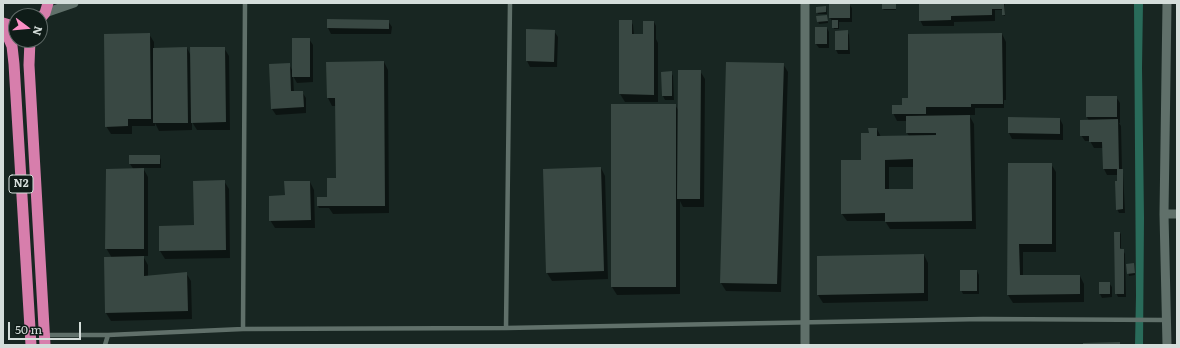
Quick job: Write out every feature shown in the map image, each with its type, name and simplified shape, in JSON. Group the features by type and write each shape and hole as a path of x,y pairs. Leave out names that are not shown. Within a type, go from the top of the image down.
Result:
{"highway":[{"name":"N2","path":"3,24 12,46 14,64 31,345"},
{"name":"N2","path":"30,48 29,65 45,340"}],"street":[{"path":"48,11 74,3"},
{"path":"804,3 805,345"},
{"path":"1167,3 1172,21 1164,214 1167,345"},
{"path":"1164,214 1177,214"}],"lane":[{"path":"243,329 245,3"},
{"path":"506,328 510,3"},
{"path":"45,340 243,329 506,328 983,319 1166,320"},
{"path":"105,345 108,336"}],"shaded area":[{"path":"1134,3 1143,3 1143,345 1135,345"}],"building":[{"path":"850,3 850,18 829,18 829,4"},
{"path":"882,3 896,3 896,9 882,9"},
{"path":"919,3 1004,3 1005,15 1002,15 1002,9 992,9 992,15 951,16 951,20 919,21"},
{"path":"826,6 826,12 816,13 816,7"},
{"path":"827,15 828,21 817,22 816,16"},
{"path":"327,19 389,20 389,29 327,28"},
{"path":"619,20 632,20 632,34 643,34 643,21 654,21 654,95 619,94"},
{"path":"832,20 838,20 838,28 832,28"},
{"path":"815,27 827,27 827,44 815,44"},
{"path":"526,29 555,30 554,62 526,61"},
{"path":"848,30 848,50 835,50 835,31"},
{"path":"150,33 151,119 128,119 128,126 105,127 104,34"},
{"path":"1002,33 1003,104 971,104 971,107 926,107 926,114 892,114 892,105 902,105 902,98 908,98 908,34"},
{"path":"292,38 310,38 310,77 292,77"},
{"path":"187,47 188,123 153,123 153,48"},
{"path":"190,47 225,47 226,122 191,123"},
{"path":"384,61 385,206 317,206 317,197 327,197 327,178 336,178 335,98 327,98 326,62"},
{"path":"726,62 784,63 777,284 720,283"},
{"path":"290,63 291,91 303,91 304,107 271,109 269,64"},
{"path":"678,70 701,70 700,199 677,199"},
{"path":"672,71 672,96 662,96 661,72"},
{"path":"1086,96 1117,96 1117,117 1086,117"},
{"path":"611,104 676,104 676,287 611,287"},
{"path":"970,115 972,221 885,222 885,213 841,214 841,160 861,160 861,133 869,133 868,128 877,128 877,136 936,135 936,133 906,133 906,116","holes":["913,159 913,189 885,189 885,160"]},
{"path":"1008,117 1060,118 1060,134 1008,133"},
{"path":"1118,119 1119,169 1123,169 1123,209 1116,210 1115,181 1117,181 1117,169 1103,169 1102,142 1089,142 1089,136 1080,136 1080,120"},
{"path":"129,155 160,155 160,164 129,164"},
{"path":"1008,163 1052,163 1052,244 1019,244 1020,275 1080,275 1080,294 1007,295"},
{"path":"601,167 604,271 546,273 543,169"},
{"path":"144,168 144,249 105,249 106,169"},
{"path":"225,180 226,250 159,251 159,226 194,225 193,181"},
{"path":"284,181 310,181 311,220 269,221 269,196 285,195"},
{"path":"1114,232 1120,232 1120,249 1124,249 1124,294 1115,294"},
{"path":"924,254 924,293 817,295 817,256"},
{"path":"144,256 144,276 187,272 188,311 105,313 104,257"},
{"path":"1134,263 1135,273 1127,274 1126,264"},
{"path":"960,270 977,270 977,291 960,291"},
{"path":"1099,282 1110,282 1110,294 1099,294"},
{"path":"1120,342 1120,345 1083,345 1083,343"}]}
